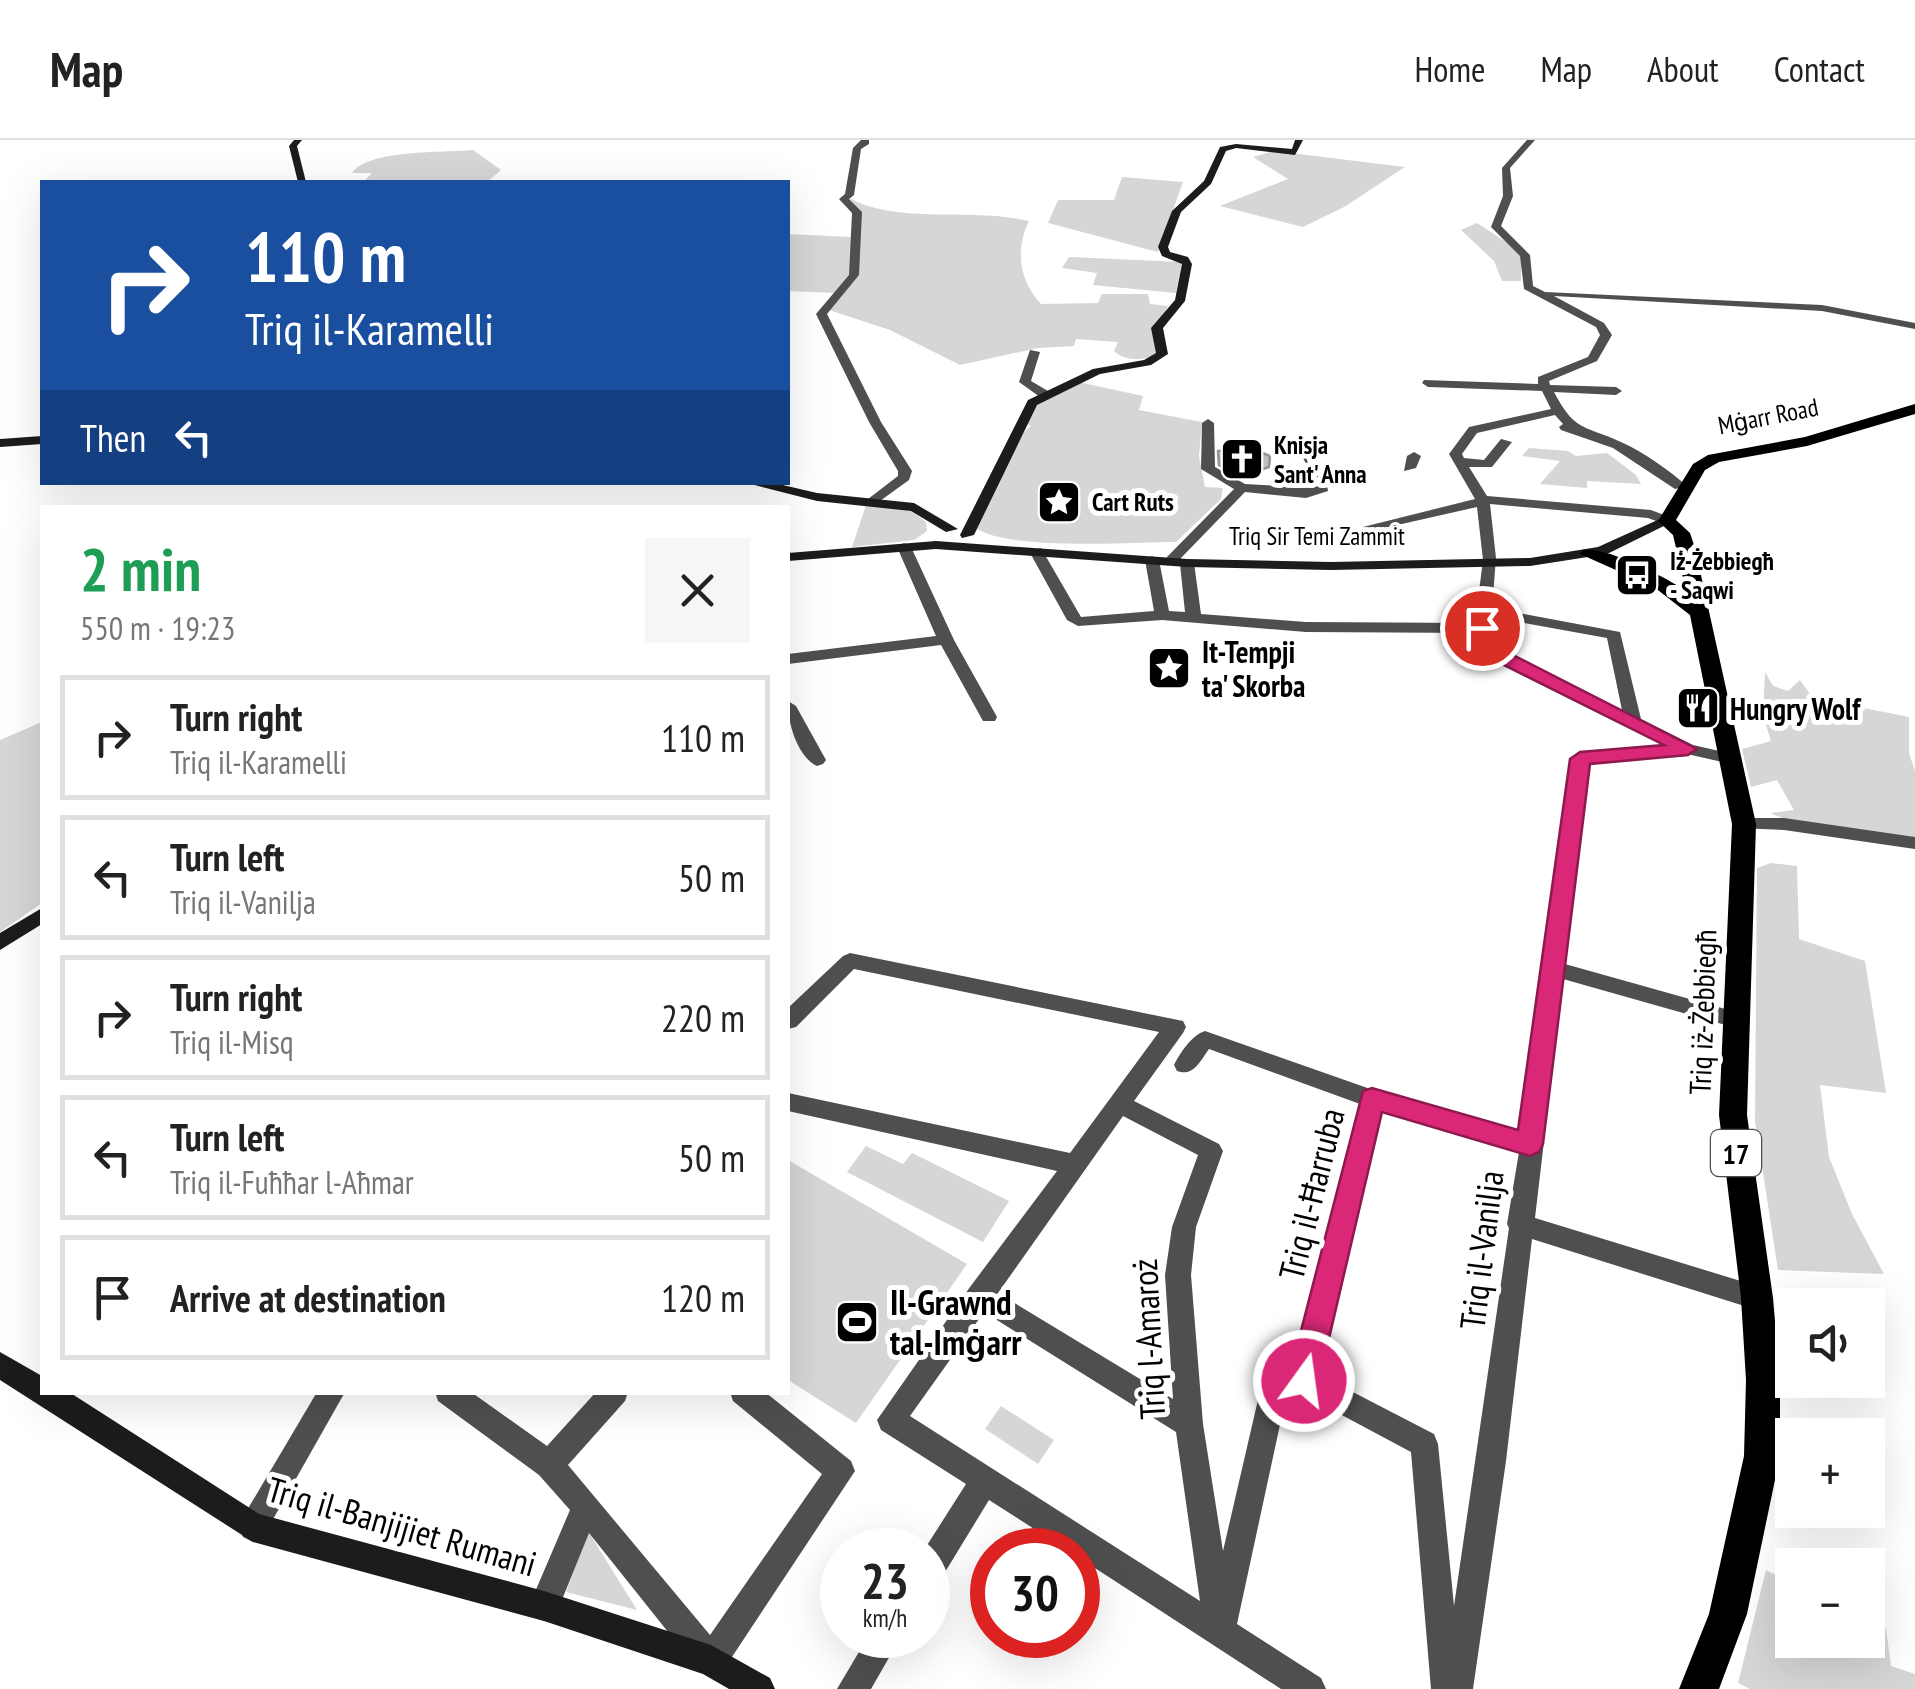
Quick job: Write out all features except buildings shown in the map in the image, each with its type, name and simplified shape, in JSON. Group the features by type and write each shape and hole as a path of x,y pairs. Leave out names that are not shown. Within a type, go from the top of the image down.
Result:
{"main road":[{"name":"Mġarr Road","path":"1665,519 1690,465 1706,454 1855,423 1915,406"},
{"name":"Mġarr Road","path":"1665,519 1699,467 1714,458 1807,441 1915,406"},
{"name":"Triq iż-Żebbiegħ","path":"1665,519 1681,533 1744,824 1733,1115 1764,1380 1762,1456 1728,1614 1698,1689"},
{"path":"1589,554 1661,582 1697,612"},
{"path":"1661,582 1678,584 1692,579"}],"street":[{"path":"298,140 293,146 302,180"},
{"path":"865,140 857,148 849,195 844,199 857,212 854,274 821,314 905,471 873,502"},
{"path":"961,536 1029,407 1044,394 1103,369 1146,364 1159,358 1164,348 1158,328 1180,302 1186,267 1184,259 1162,251 1177,210 1208,182 1223,149 1295,152 1299,140"},
{"path":"1531,140 1506,168 1508,196 1496,227 1525,255 1528,287 1600,325 1606,335 1593,358 1542,380 1558,411 1575,430"},
{"path":"1543,293 1822,308 1915,326"},
{"path":"1034,352 1025,382 1044,394"},
{"path":"1428,383 1616,391"},
{"path":"1558,411 1473,430 1456,454 1483,500 1489,561 1484,619 1500,656 1688,749 1731,759"},
{"path":"1534,418 1618,445 1680,486"},
{"path":"1208,422 1208,469 1242,488 1306,494 1321,491 1318,473 1301,443"},
{"path":"0,443 40,440"},
{"path":"1460,462 1487,464 1506,442"},
{"path":"762,485 802,494 914,507 961,536"},
{"path":"1193,615 1178,561 1242,488"},
{"path":"1362,528 1483,500 1665,519"},
{"path":"932,516 934,539"},
{"name":"Triq Sir Temi Zammit","path":"961,536 1036,552 1152,560 1489,561 1589,554 1629,542 1665,519"},
{"name":"Triq Sir Temi Zammit","path":"1489,561 1608,544 1665,519"},
{"path":"790,557 904,546 961,536"},
{"name":"Triq Sir Temi Zammit","path":"961,536 998,544 1178,561"},
{"path":"904,546 946,640 989,717"},
{"path":"1036,552 1076,620 1084,623 1162,614 1306,626 1484,619 1614,634 1633,720"},
{"path":"1152,560 1162,614"},
{"path":"790,659 946,640"},
{"path":"790,710 816,760"},
{"name":"Triq il-Vanilja","path":"1457,1689 1492,1461 1518,1224 1580,759 1688,749"},
{"path":"1744,824 1784,824 1915,843"},
{"path":"0,943 40,916"},
{"path":"790,1018 850,961 1175,1027 1072,1164 892,1420 1310,1689"},
{"path":"1552,968 1736,1020"},
{"path":"1185,1065 1204,1039 1372,1098 1530,1144"},
{"name":"Triq il-Ħarruba","path":"1304,1381 1372,1098"},
{"path":"790,1102 1072,1164"},
{"name":"Triq l-Amaroż","path":"1120,1104 1212,1151 1179,1248 1189,1424 1220,1630"},
{"path":"1518,1224 1757,1298"},
{"path":"979,1295 1189,1424"},
{"name":"Triq il-Banjijiet Rumani","path":"0,1364 40,1390"},
{"path":"1220,1630 1274,1392 1290,1373 1424,1444 1448,1689"},
{"name":"Triq il-Banjijiet Rumani","path":"48,1395 252,1527 544,1606 711,1661 760,1689"},
{"path":"252,1527 330,1395"},
{"path":"452,1395 549,1466 711,1661 840,1471 747,1395"},
{"path":"549,1466 612,1395"},
{"path":"950,1535 986,1478"},
{"path":"544,1606 586,1506"},
{"path":"853,1689 873,1658"}],"shaded area":[{"path":"473,150 501,170 489,180 365,180 372,173 352,173 374,160"},
{"path":"1274,151 1405,167 1344,207 1303,227 1220,206 1288,179 1253,157"},
{"path":"1122,177 1183,182 1158,252 1048,223 1058,200 1114,200"},
{"path":"849,198 890,211 1029,221 1022,243 1022,264 1028,285 1041,304 1098,303 1102,294 1148,294 1150,304 1168,306 1152,333 1159,347 1157,355 1129,358 1114,351 1118,342 1076,339 1074,346 1038,348 960,365 890,330 826,309 857,275 860,212"},
{"path":"1477,223 1521,252 1521,281 1502,281 1494,261 1461,230"},
{"path":"790,234 851,237 851,274 836,293 790,291"},
{"path":"1069,257 1182,262 1176,293 1093,285 1097,273 1062,268"},
{"path":"1078,382 1143,396 1139,410 1202,422 1199,456 1205,487 1223,488 1221,499 1176,542 1044,543 995,536 977,529 1023,433 1031,426 1025,423 1038,401"},
{"path":"1529,448 1568,451 1576,456 1607,453 1636,475 1641,484 1587,481 1587,488 1540,484 1560,461 1522,456"},
{"path":"866,505 911,511 926,522 927,531 914,540 852,547"},
{"path":"1765,672 1773,686 1788,691 1800,680 1813,698 1909,717 1909,753 1915,771 1915,839 1789,821 1770,813 1794,810 1777,780 1751,787 1742,749 1771,741 1763,716"},
{"path":"40,723 40,904 0,932 0,740"},
{"path":"1771,863 1797,866 1799,939 1865,961 1886,1093 1820,1085 1829,1157 1852,1214 1884,1274 1778,1270 1755,1121 1757,868"},
{"path":"866,1146 903,1164 912,1153 1009,1201 983,1242 847,1172"},
{"name":"Il-Grawnd tal-Imġarr","path":"790,1161 967,1264 856,1423 790,1381"},
{"path":"1001,1406 1054,1440 1038,1464 985,1429"},
{"path":"588,1531 637,1610 566,1592"},
{"path":"1766,1570 1775,1574 1775,1658 1885,1658 1885,1628 1891,1666 1915,1674 1915,1689 1750,1689 1738,1683"}],"place":[{"name":"Knisja Sant' Anna","path":"1242,459"},
{"name":"Cart Ruts","path":"1059,502"},
{"name":"Iż-Żebbiegħ - Saqwi","path":"1637,575"},
{"name":"It-Tempji ta' Skorba","path":"1169,668"},
{"name":"Hungry Wolf","path":"1698,708"},
{"name":"Il-Grawnd tal-Imġarr","path":"857,1322"}],"route":[{"path":"1304,1381 1372,1098 1530,1144 1580,759 1688,749 1500,656 1482,628"}]}
